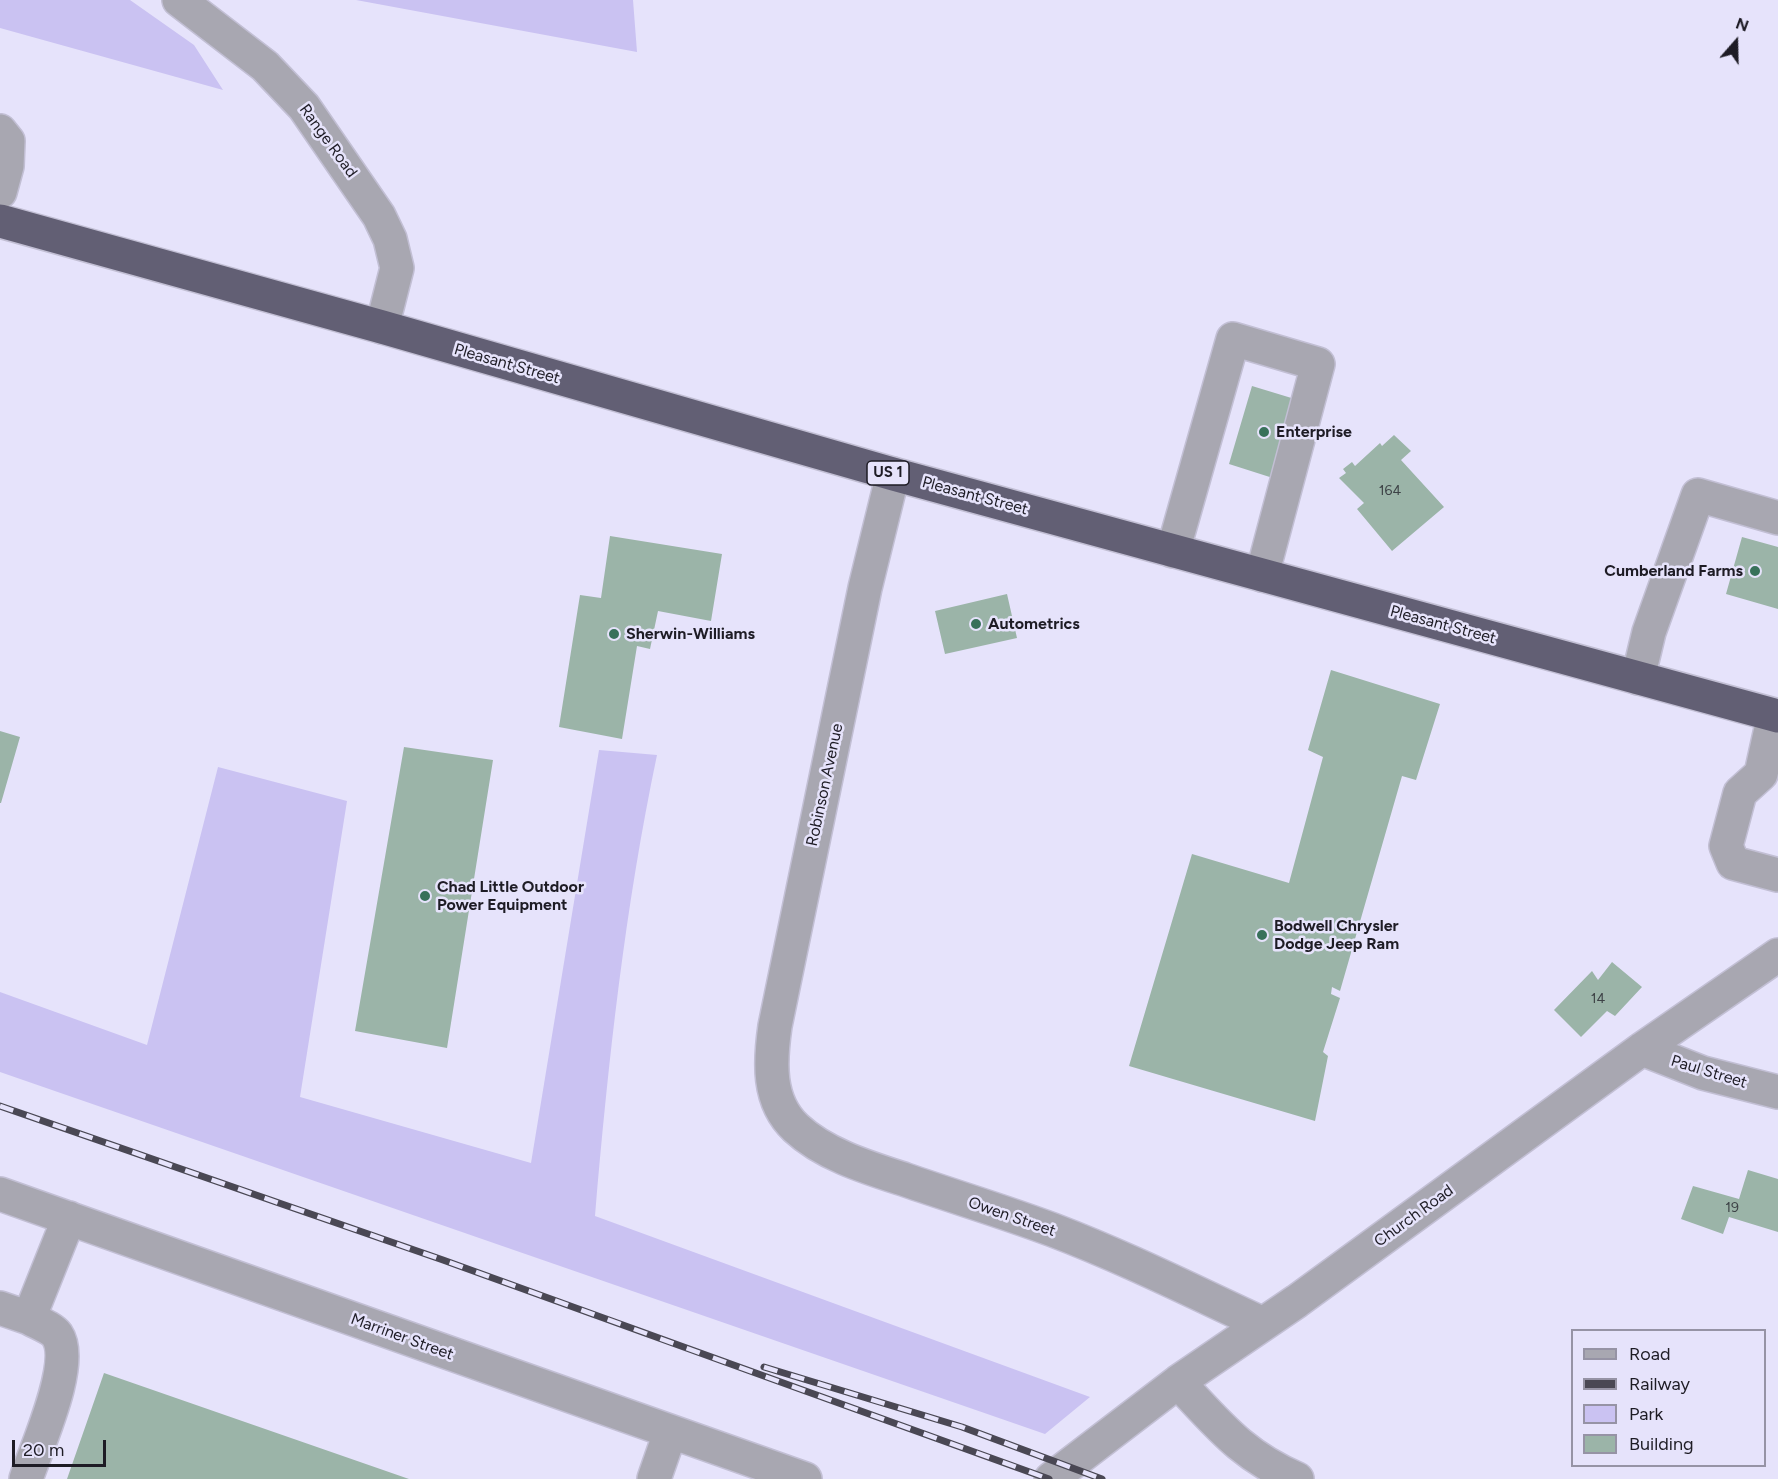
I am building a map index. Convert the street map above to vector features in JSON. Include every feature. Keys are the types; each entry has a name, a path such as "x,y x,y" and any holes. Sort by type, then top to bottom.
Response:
{"highway":[{"name":"Pleasant Street","path":"0,220 893,474 1776,716"}],"street":[{"name":"Range Road","path":"179,0 265,66 304,107 379,216 392,246 397,268 382,327"},
{"path":"0,131 8,141 7,166 0,192"},
{"path":"1173,550 1233,339 1318,364 1262,575"},
{"name":"Robinson Avenue","path":"776,1098 770,1061 775,1026 865,588 893,474"},
{"path":"1638,678 1649,632 1698,495 1778,518"},
{"path":"1776,716 1761,774 1740,793 1726,846 1733,862 1778,875"},
{"name":"Church Road","path":"1051,1479 1178,1382 1261,1323 1297,1301 1642,1049 1778,955"},
{"name":"Paul Street","path":"1642,1049 1703,1073 1778,1092"},
{"name":"Owen Street","path":"776,1098 794,1127 819,1146 872,1168 1053,1230 1154,1272 1261,1323"},
{"name":"Marriner Street","path":"0,1194 805,1479"},
{"path":"26,1479 62,1372 63,1353 56,1334 14,1313 69,1218"},
{"path":"1178,1382 1241,1448 1257,1460 1297,1479"},
{"path":"654,1479 670,1433"}],"green space":[{"path":"0,0 130,0 194,45 223,90 0,28"},
{"path":"356,0 633,0 637,52"},
{"path":"599,750 657,755 636,870 619,985 595,1216 1090,1397 1045,1434 0,1072 0,992 147,1045 218,767 347,801 300,1097 531,1163"}],"building":[{"name":"Enterprise","path":"1252,386 1298,400 1276,479 1229,464"},
{"path":"1394,435 1411,451 1401,460 1444,507 1392,551 1357,509 1364,503 1339,478 1346,473 1343,469 1352,462 1355,466 1380,443 1382,446"},
{"name":"Sherwin-Williams","path":"610,536 722,554 711,621 658,611 650,649 637,646 622,739 559,727 580,595 601,598"},
{"name":"Cumberland Farms","path":"1742,537 1778,547 1778,609 1726,594"},
{"name":"Autometrics","path":"1007,594 1017,638 945,654 935,611"},
{"name":"Bodwell Chrysler Dodge Jeep Ram","path":"1331,670 1440,704 1416,780 1402,776 1340,991 1332,987 1331,994 1340,998 1323,1052 1328,1056 1315,1121 1129,1066 1192,854 1289,883 1323,757 1308,750"},
{"path":"0,731 20,737 1,803 0,803"},
{"name":"Chad Little Outdoor Power Equipment","path":"404,747 493,760 447,1048 355,1031"},
{"path":"1612,962 1642,987 1615,1016 1607,1011 1581,1037 1554,1010 1592,971 1598,980"},
{"path":"1748,1170 1778,1179 1778,1232 1729,1217 1723,1234 1681,1219 1693,1186 1739,1199"},
{"path":"104,1373 409,1479 67,1479"}],"railway":[{"path":"0,1106 443,1260 1049,1479"},
{"path":"764,1367 962,1427 1102,1479"}],"place":[{"name":"Enterprise","path":"1264,432"},
{"name":"Cumberland Farms","path":"1755,571"},
{"name":"Autometrics","path":"976,624"},
{"name":"Sherwin-Williams","path":"614,634"},
{"name":"Chad Little Outdoor Power Equipment","path":"425,896"},
{"name":"Bodwell Chrysler Dodge Jeep Ram","path":"1262,935"}]}
